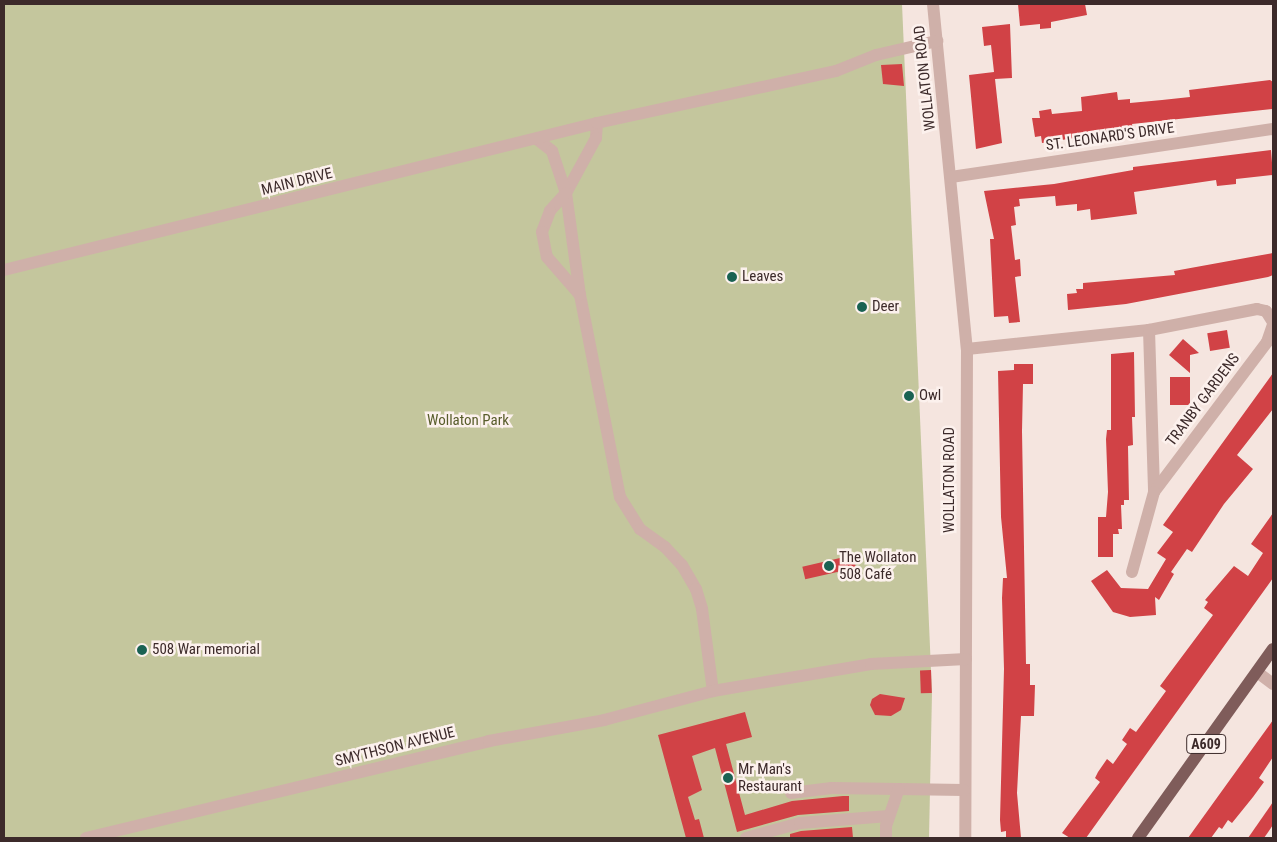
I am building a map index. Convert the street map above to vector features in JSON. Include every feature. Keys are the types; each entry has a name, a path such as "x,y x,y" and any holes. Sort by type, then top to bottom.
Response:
{"main road":[{"name":"A609","path":"1138,838 1273,650"}],"street":[{"name":"WOLLATON ROAD","path":"933,4 967,349 965,838"},
{"name":"MAIN DRIVE","path":"4,270 538,140 597,123 836,71 876,55 937,41"},
{"path":"580,295 547,257 542,232 550,211 566,193 596,138 597,123"},
{"name":"ST. LEONARD'S DRIVE","path":"950,177 1273,130"},
{"path":"538,140 552,151 566,193 580,295 620,497 640,529 665,547 682,565 696,589 706,633 713,690"},
{"name":"TRANBY GARDENS","path":"967,349 1149,330 1258,309 1266,311 1272,320 1267,342 1154,492"},
{"name":"TRANBY GARDENS","path":"1132,572 1154,492 1149,330"},
{"name":"SMYTHSON AVENUE","path":"86,838 489,741 604,720 713,690 871,664 966,659"},
{"path":"1257,672 1273,684"},
{"path":"791,793 832,788 964,790"},
{"path":"886,838 889,816 900,789"},
{"path":"746,838 800,823 889,816"}],"green space":[{"name":"Wollaton Park","path":"4,4 902,4 932,693 929,838 4,838"}],"building":[{"path":"1018,4 1085,4 1087,15 1051,22 1051,28 1040,29 1040,24 1020,26"},
{"path":"1010,24 1012,78 995,79 1002,143 976,149 969,75 994,72 991,45 984,46 982,27"},
{"path":"902,64 904,86 883,84 881,65"},
{"path":"1270,80 1273,82 1273,109 1132,124 1133,129 1042,143 1041,136 1035,137 1032,118 1040,118 1039,111 1051,109 1052,114 1082,111 1081,97 1117,92 1118,100 1130,99 1130,103 1190,97 1189,90"},
{"path":"1271,150 1273,175 1236,179 1236,184 1217,186 1216,180 1134,192 1137,214 1091,220 1090,209 1077,211 1077,204 1056,206 1055,196 1019,199 1020,206 1014,207 1016,225 1011,226 1015,260 1020,259 1021,276 1015,277 1020,322 1009,323 1008,316 994,317 990,239 994,239 984,191 1054,184 1133,170 1133,167"},
{"path":"1273,253 1273,275 1268,277 1126,304 1068,310 1067,294 1077,293 1076,289 1083,289 1083,283 1175,275 1174,271"},
{"path":"1227,330 1230,348 1210,351 1207,333"},
{"path":"1183,339 1199,353 1190,355 1190,373 1169,355"},
{"path":"1134,352 1135,417 1132,417 1133,445 1128,446 1129,500 1124,500 1124,505 1121,505 1122,529 1118,529 1119,534 1113,534 1113,557 1098,557 1098,517 1106,517 1108,492 1106,439 1107,430 1111,430 1111,354"},
{"path":"1014,364 1033,364 1033,384 1023,384 1022,431 1026,664 1030,664 1030,685 1035,685 1034,716 1021,716 1017,793 1021,838 1006,838 1006,831 1001,832 1000,820 1004,669 1002,598 1003,578 1007,578 1001,517 998,371 1014,370"},
{"path":"1273,373 1273,409 1237,455 1253,469 1224,504 1192,552 1187,549 1171,572 1174,574 1159,600 1155,597 1156,615 1130,617 1113,612 1091,581 1107,570 1121,588 1148,589 1166,559 1157,553 1173,532 1163,525"},
{"path":"1170,377 1190,377 1190,405 1170,405"},
{"path":"1273,513 1273,578 1086,838 1070,838 1062,833 1100,782 1095,778 1107,759 1113,764 1127,744 1122,740 1130,728 1136,732 1166,691 1160,686 1213,615 1204,608 1208,602 1205,600 1234,566 1248,576 1263,553 1251,544"},
{"name":"The Wollaton 508 Café","path":"853,555 856,568 805,579 802,567"},
{"path":"920,670 931,670 932,693 921,693"},
{"path":"880,694 905,698 901,710 891,716 875,715 870,705 872,699"},
{"path":"745,712 752,737 726,744 745,815 792,801 843,796 849,796 849,811 798,815 737,832 715,748 692,756 702,790 688,797 695,820 699,819 704,838 686,838 658,735"},
{"path":"1273,720 1273,757 1259,778 1264,782 1232,823 1228,820 1222,829 1219,827 1211,838 1188,838"},
{"path":"1273,802 1273,825 1264,838 1248,838"},
{"path":"852,827 853,838 790,838 790,834 801,831"}],"place":[{"name":"Leaves","path":"732,277"},
{"name":"Deer","path":"862,307"},
{"name":"Owl","path":"909,396"},
{"name":"The Wollaton 508 Café","path":"829,566"},
{"name":"508 War memorial","path":"142,650"},
{"name":"Mr Man's Restaurant","path":"728,778"}]}
